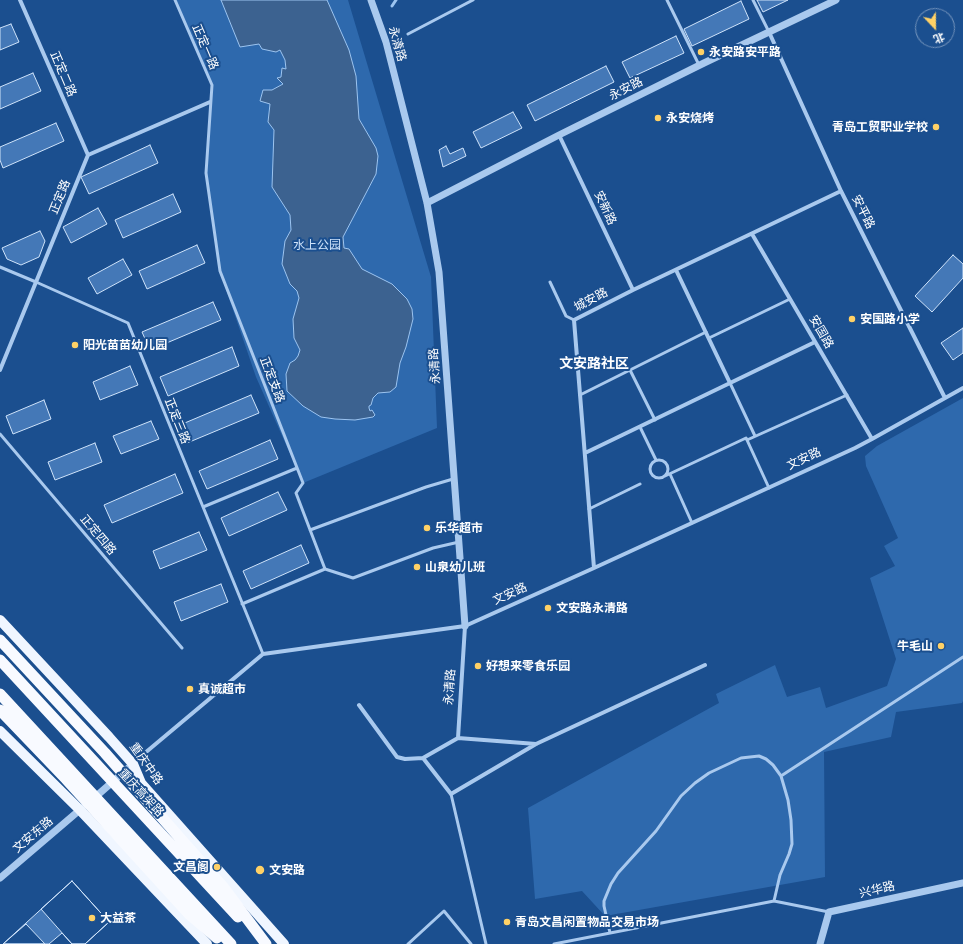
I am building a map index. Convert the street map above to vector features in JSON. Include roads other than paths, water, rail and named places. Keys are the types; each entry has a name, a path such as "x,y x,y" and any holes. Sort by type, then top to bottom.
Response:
{"highway":[{"path":"0,640 105,753 213,877 266,944"},
{"name":"重庆高架路","path":"0,660 263,944"},
{"path":"0,694 231,944"},
{"path":"0,710 66,779 189,914 224,944"}],"main road":[{"name":"重庆中路","path":"0,620 109,736 133,764 141,784 284,944"},
{"path":"0,731 80,810 207,944"}],"street":[{"name":"正定二路","path":"20,0 88,155"},
{"name":"永清路","path":"371,0 386,42 427,203 439,272 465,626 458,738"},
{"name":"永安路","path":"427,203 699,65 836,0"},
{"name":"安平路","path":"769,32 841,191 945,398"},
{"path":"88,155 210,102"},
{"name":"安新路","path":"559,135 633,290"},
{"name":"正定路","path":"0,370 88,155"},
{"name":"城安路","path":"594,568 574,320 633,290 841,191"},
{"name":"安国路","path":"752,234 872,439"},
{"path":"676,270 730,383"},
{"path":"585,453 815,342"},
{"name":"文安路","path":"263,654 465,626 769,488 872,439 963,388"},
{"path":"80,810 263,654"},
{"path":"423,758 452,794 536,744 705,665"},
{"path":"359,704 397,757 405,759 423,758 458,738 536,744"},
{"name":"文安东路","path":"0,878 80,810"},
{"name":"兴华路","path":"829,912 963,883"},
{"path":"820,944 829,912"}],"lane":[{"name":"正定一路","path":"175,0 212,85 210,102"},
{"path":"408,34 473,0"},
{"path":"667,0 699,65"},
{"path":"753,0 769,32"},
{"name":"正定支路","path":"210,102 206,174 220,271 303,483 296,493 325,569"},
{"name":"正定三路","path":"0,267 128,323 263,654"},
{"path":"550,282 566,316 574,320"},
{"path":"709,338 790,299"},
{"path":"580,395 706,332"},
{"path":"630,370 655,420"},
{"path":"730,383 755,436"},
{"path":"665,476 668,470 667,464 662,460 656,460 649,470 652,475 657,478 663,478 746,438 747,440 846,395"},
{"path":"640,427 656,460"},
{"name":"正定四路","path":"0,434 182,648"},
{"path":"747,440 769,488"},
{"path":"203,507 297,468"},
{"path":"670,474 692,523"},
{"path":"310,530 454,478"},
{"path":"589,509 640,484"},
{"path":"242,604 325,569 352,578 433,548 459,542"},
{"path":"780,776 963,657"},
{"path":"610,933 604,901 611,884 618,873 656,831 681,796 709,773 741,758 759,756 766,759 773,765 780,776 788,800 792,844 780,875 774,901"},
{"path":"452,794 486,944"},
{"path":"554,944 774,901 829,912"},
{"path":"408,944 444,911 471,944"}],"waterway":[{"path":"392,6 396,0"}],"place":[{"name":"永安路安平路","path":"701,52"},
{"name":"永安烧烤","path":"658,118"},
{"name":"青岛工贸职业学校","path":"936,127"},
{"name":"安国路小学","path":"852,319"},
{"name":"阳光苗苗幼儿园","path":"75,345"},
{"name":"乐华超市","path":"427,528"},
{"name":"山泉幼儿班","path":"417,567"},
{"name":"文安路永清路","path":"548,608"},
{"name":"牛毛山","path":"941,646"},
{"name":"好想来零食乐园","path":"478,666"},
{"name":"真诚超市","path":"190,689"},
{"name":"文昌阁","path":"217,867"},
{"name":"文安路","path":"260,870"},
{"name":"大益茶","path":"92,918"},
{"name":"青岛文昌闲置物品交易市场","path":"507,922"}],"district":[{"name":"文安路社区","path":"594,364"}],"park label":[{"name":"水上公园","path":"317,245"}]}
